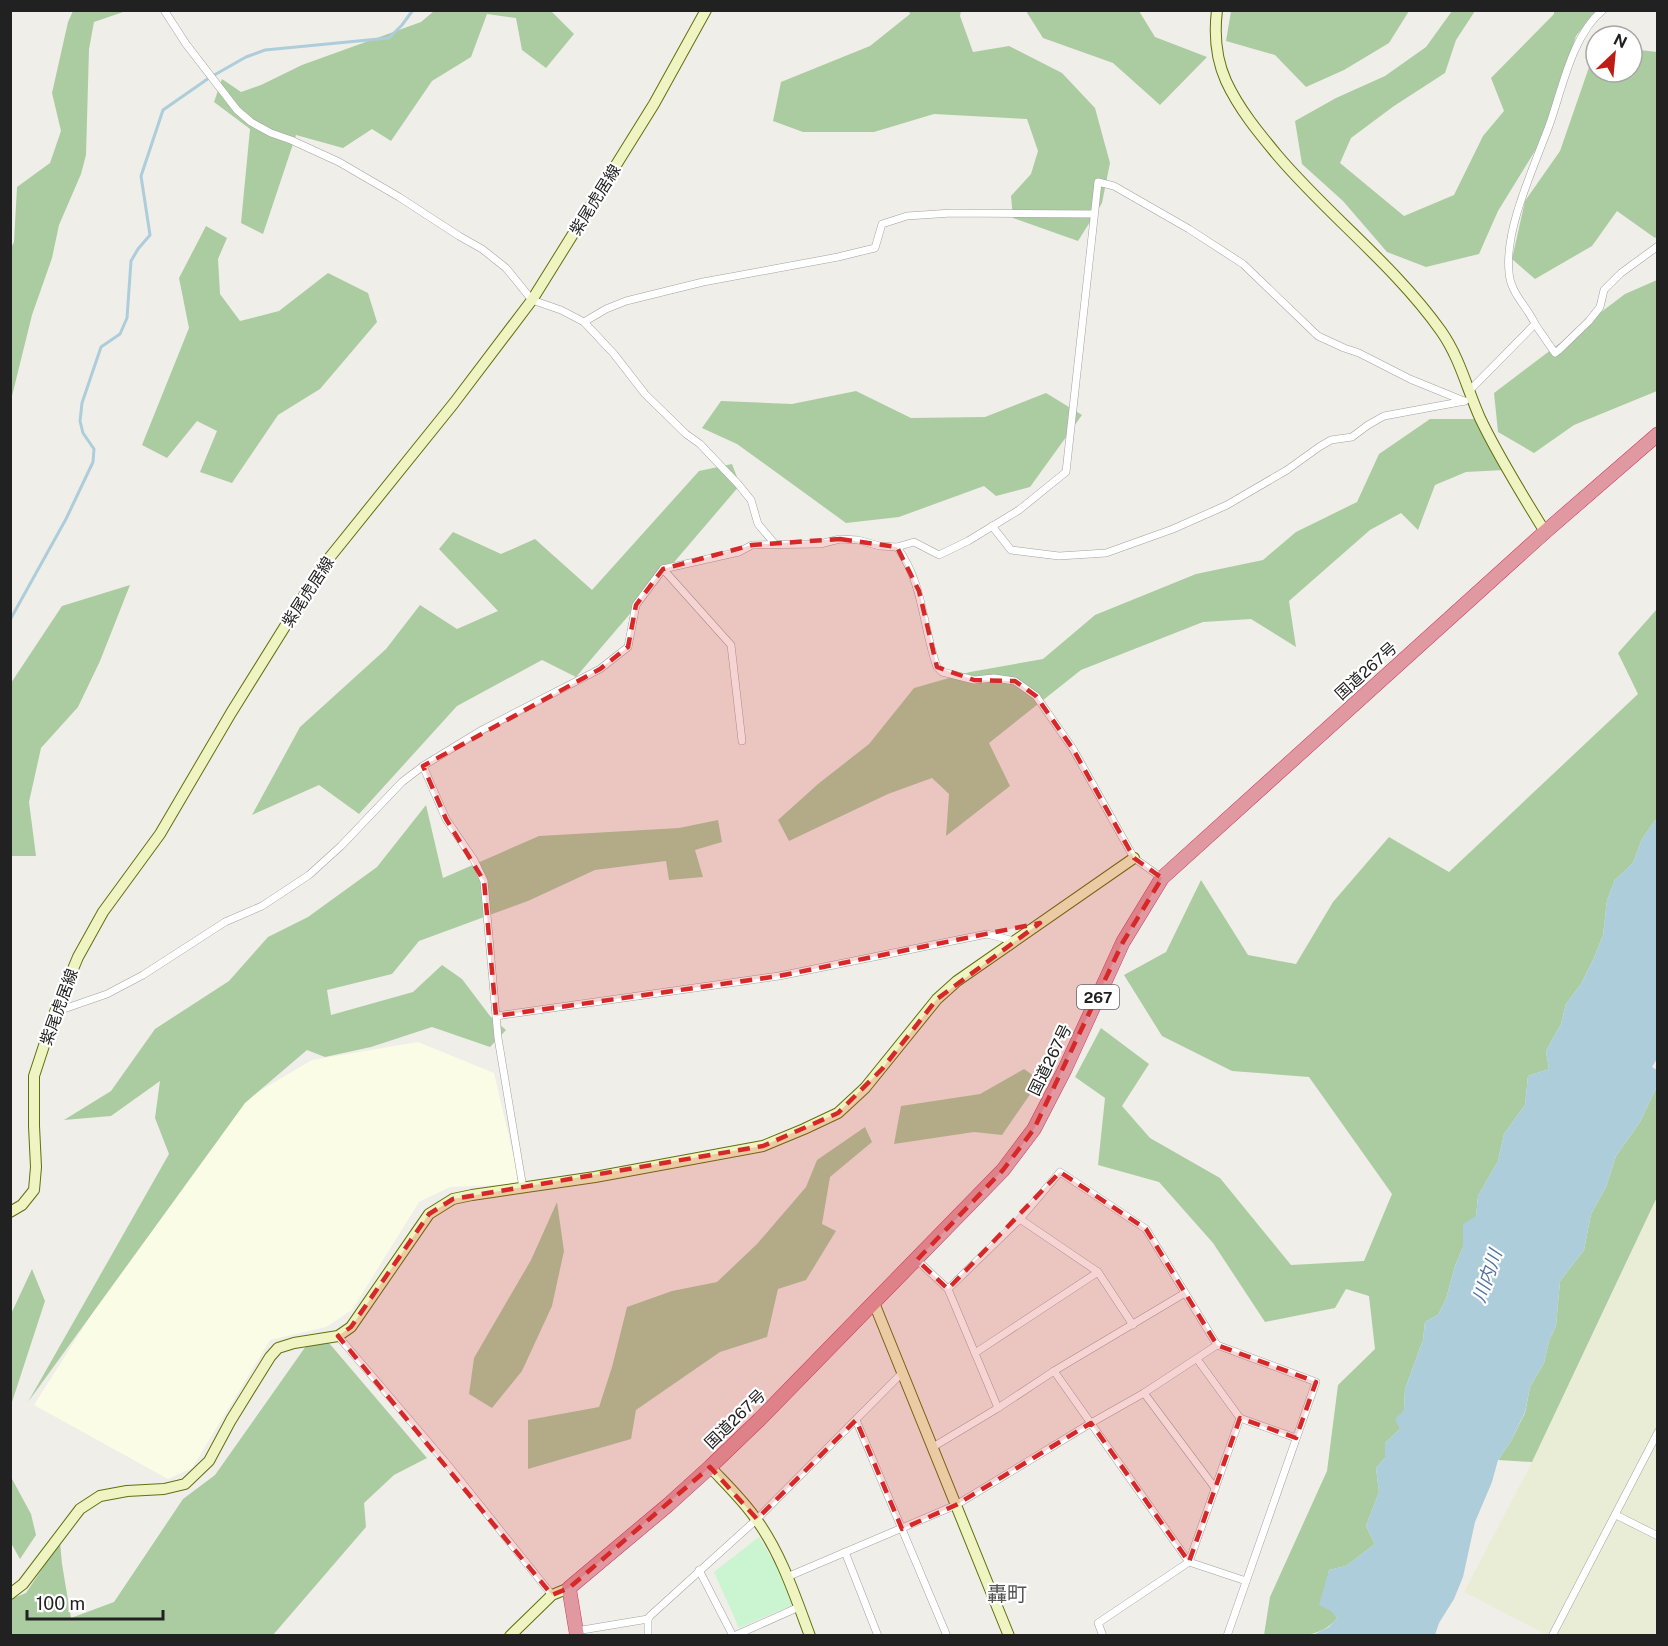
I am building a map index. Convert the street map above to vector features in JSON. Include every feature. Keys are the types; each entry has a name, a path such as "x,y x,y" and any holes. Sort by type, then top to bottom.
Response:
{"highway":[{"name":"国道267号","path":"569,1588 710,1467 1004,1170 1034,1129 1065,1069 1123,942 1162,878 1545,532 1658,434"},
{"path":"569,1588 577,1633"}],"street":[{"path":"164,10 186,44 230,101 251,122 339,162 399,197 482,249 506,268 532,300 561,310 584,322 614,354 645,394 738,483 751,500 758,524 775,544"},
{"name":"紫尾虎居線","path":"10,1212 22,1205 34,1190 36,1167 34,1076 55,1012 78,957 103,912 160,834 231,713 322,567 454,403 532,300 654,104 706,10"},
{"path":"1217,10 1215,28 1217,54 1226,80 1239,106 1291,171 1406,288 1441,331 1462,369 1469,396 1498,456 1545,532"},
{"path":"1602,10 1588,27 1572,57 1516,214 1509,252 1509,273 1513,290 1555,352 1589,321 1600,307 1604,290 1621,273 1658,246"},
{"path":"55,1012 107,994 143,975 225,922 262,906 309,875 341,846 402,782 423,766 482,730 600,669 628,647 636,605 663,569 739,552 752,545 791,546 820,544 840,539 897,547 915,542 939,555 968,541 1019,510 1066,472 1098,182 1114,186 1189,229 1243,264 1318,336 1368,357 1410,380 1469,396"},
{"path":"584,322 626,301 703,282 875,248 882,225 907,216 977,212 1094,214"},
{"path":"992,526 1011,550 1059,556 1106,553 1173,529 1227,505 1287,470 1331,440 1352,437 1384,416 1469,396 1536,324"},
{"path":"897,547 909,563 919,591 925,626 937,667 942,672 974,680 994,678 1015,681 1036,696 1073,749 1134,858 1162,878"},
{"path":"663,569 732,645 742,741"},
{"path":"423,766 446,819 474,860 484,881 496,1017 523,1188"},
{"path":"10,1594 23,1584 80,1509 89,1501 100,1496 127,1491 164,1489 185,1484 197,1474 208,1461 270,1357 279,1348 294,1342 338,1336 351,1327 429,1214 453,1199 595,1177 763,1146 838,1113 882,1069 937,999 970,971 1134,858"},
{"path":"496,1017 779,976 987,934 1014,941"},
{"path":"948,1289 1020,1219 1060,1172 1146,1228 1217,1345 1316,1382 1227,1635"},
{"path":"1020,1219 1098,1272 1133,1325"},
{"path":"917,1260 948,1289 998,1408"},
{"path":"975,1353 1098,1272"},
{"path":"933,1447 1185,1293"},
{"path":"874,1303 1010,1635"},
{"path":"338,1336 447,1464 552,1595"},
{"path":"787,1577 956,1505 1090,1423 1144,1394 1217,1345"},
{"path":"1197,1359 1240,1418 1296,1438"},
{"path":"1054,1371 1189,1562 1246,1581"},
{"path":"577,1633 648,1619 757,1519 903,1372"},
{"path":"1144,1394 1215,1488"},
{"path":"1103,1635 1098,1623 1189,1562 1240,1418"},
{"path":"856,1420 947,1635"},
{"path":"1552,1635 1658,1432"},
{"path":"710,1467 757,1519 787,1577 810,1635"},
{"path":"1616,1515 1658,1536"},
{"path":"845,1552 878,1635"},
{"path":"699,1570 734,1635 799,1607"},
{"path":"510,1635 552,1595 569,1588"},
{"path":"648,1619 648,1635"}],"highlighted area":[{"path":"840,539 897,547 919,591 937,667 974,680 1015,681 1036,696 1073,749 1134,858 1162,878 1123,942 1034,1129 1003,1170 917,1260 948,1289 1060,1172 1146,1229 1217,1345 1316,1382 1296,1438 1240,1418 1189,1562 1091,1423 956,1505 902,1529 856,1420 757,1519 710,1467 569,1588 552,1595 338,1336 351,1327 429,1214 453,1199 763,1146 838,1113 882,1069 937,999 1040,923 779,976 496,1016 484,881 446,819 423,766 600,669 628,647 636,605 663,569 752,545"}],"shaded area":[{"path":"418,1042 494,1073 520,1184 450,1187 419,1202 352,1310 326,1327 270,1340 192,1468 168,1479 34,1405 146,1229 239,1103 312,1060"},
{"path":"1657,1197 1657,1635 1547,1635 1464,1592 1532,1462"}],"green space":[{"path":"1231,10 1409,11 1389,43 1344,70 1306,87 1275,55 1226,41"},
{"path":"73,11 126,11 94,22 89,49 86,155 81,174 59,225 52,258 32,315 11,400 10,250 14,242 17,187 50,163 61,131 52,93 68,22"},
{"path":"434,11 551,11 574,34 546,68 522,50 516,18 487,14 471,57 432,81 391,141 372,129 343,148 296,135 263,234 241,223 250,129 214,102 222,79 241,92 302,65 421,22"},
{"path":"909,11 961,11 960,16 973,52 1009,46 1062,73 1095,108 1110,163 1102,203 1078,241 1013,218 1011,196 1031,174 1038,151 1027,119 934,114 874,132 803,132 773,121 781,82 870,46 910,14"},
{"path":"1026,11 1139,11 1155,37 1207,57 1160,105 1113,63 1043,38"},
{"path":"1452,11 1475,11 1456,40 1445,73 1394,106 1351,138 1340,163 1404,216 1454,195 1483,136 1504,111 1491,78 1554,14 1554,11 1596,11 1576,36 1546,133 1498,211 1479,254 1426,267 1387,252 1343,201 1302,164 1295,121 1336,98 1385,76 1426,47"},
{"path":"1644,50 1657,52 1657,236 1655,238 1617,211 1592,246 1535,279 1512,259 1525,201 1560,151 1584,82 1584,84 1644,84"},
{"path":"206,226 227,238 218,259 220,294 240,321 279,311 328,273 368,293 377,322 320,389 278,415 232,483 200,472 217,431 197,421 167,458 142,445 189,328 179,278"},
{"path":"1657,280 1657,391 1574,425 1534,453 1498,432 1494,393 1625,294"},
{"path":"856,391 911,418 985,417 1046,393 1082,415 1030,487 996,496 984,486 899,517 846,523 737,444 702,428 721,401 792,404"},
{"path":"1430,419 1481,419 1504,470 1466,472 1435,485 1418,530 1401,513 1370,530 1289,601 1296,647 1251,619 1203,622 1081,670 989,743 1010,786 946,836 949,794 932,778 888,794 789,841 778,820 818,784 869,744 914,688 970,672 1043,659 1095,615 1196,574 1263,560 1296,532 1357,502 1379,454"},
{"path":"732,464 740,485 576,677 542,660 457,706 359,814 319,785 252,815 300,727 386,649 420,605 457,629 498,611 439,549 453,532 501,554 535,539 592,590 699,471"},
{"path":"130,585 100,661 78,707 41,748 29,802 36,856 11,856 11,683 62,606"},
{"path":"1657,609 1657,818 1642,839 1633,863 1615,880 1607,900 1603,935 1594,958 1581,984 1566,1004 1561,1024 1546,1051 1549,1069 1528,1076 1525,1105 1504,1134 1498,1161 1478,1196 1476,1217 1463,1225 1463,1247 1446,1299 1438,1315 1425,1322 1423,1340 1405,1389 1400,1429 1385,1443 1385,1458 1376,1468 1379,1492 1366,1526 1375,1544 1346,1566 1329,1570 1327,1595 1337,1618 1330,1625 1304,1635 1264,1635 1270,1597 1327,1471 1338,1385 1375,1349 1369,1296 1346,1289 1335,1308 1265,1322 1213,1243 1159,1182 1098,1165 1105,1098 1075,1077 1101,1028 1149,1064 1122,1106 1150,1138 1220,1178 1291,1265 1364,1261 1392,1194 1309,1077 1232,1071 1162,1036 1124,975 1166,952 1201,880 1248,955 1296,964 1333,902 1389,837 1449,872 1638,694 1618,653"},
{"path":"426,805 443,878 539,836 679,828 718,820 722,842 695,850 703,877 669,880 666,861 595,870 528,901 419,941 392,974 327,990 331,1015 413,992 442,965 462,979 490,1016 506,1030 490,1047 432,1027 371,1047 325,1057 307,1050 245,1103 28,1402 169,1154 155,1118 160,1081 111,1116 64,1120 111,1091 155,1029 229,981 268,937 308,917 377,867"},
{"path":"1024,1069 1040,1080 1002,1135 974,1132 894,1144 901,1106 980,1094"},
{"path":"1657,1086 1657,1197 1532,1462 1498,1460 1511,1441 1525,1413 1530,1387 1544,1363 1549,1341 1556,1326 1560,1281 1584,1250 1591,1214 1606,1187 1616,1156 1640,1122"},
{"path":"865,1127 872,1142 830,1177 822,1224 836,1231 806,1280 778,1289 767,1337 720,1352 636,1410 631,1439 528,1469 528,1420 599,1407 627,1307 672,1291 717,1282 757,1244 806,1187 817,1160"},
{"path":"557,1202 564,1251 552,1306 522,1371 492,1408 469,1394 474,1358 531,1260"},
{"path":"32,1269 45,1301 11,1405 11,1314"},
{"path":"329,1343 427,1458 394,1475 364,1503 366,1527 273,1635 11,1636 11,1599 26,1593 60,1542 71,1618 114,1602 183,1499 215,1475 306,1346"},
{"path":"11,1477 31,1514 36,1535 20,1559 11,1543"},
{"path":"759,1537 785,1581 793,1605 739,1628 714,1572"}],"water":[{"name":"川内川","path":"1657,818 1658,1057 1652,1067 1657,1070 1657,1086 1640,1122 1616,1156 1606,1187 1591,1214 1584,1250 1560,1281 1556,1326 1549,1341 1544,1363 1530,1387 1525,1412 1511,1441 1498,1460 1492,1482 1475,1522 1463,1577 1454,1599 1439,1623 1435,1635 1313,1635 1329,1627 1337,1618 1331,1611 1319,1605 1329,1570 1346,1566 1375,1544 1366,1526 1379,1492 1376,1468 1385,1458 1385,1443 1400,1429 1395,1419 1404,1410 1405,1389 1423,1340 1425,1322 1438,1315 1446,1299 1463,1247 1463,1224 1476,1216 1478,1196 1498,1161 1504,1134 1525,1105 1528,1076 1549,1069 1546,1051 1561,1024 1566,1004 1581,984 1594,958 1603,935 1607,900 1615,880 1633,863 1642,839"}],"waterway":[{"path":"10,620 66,519 93,462 94,449 83,433 80,421 82,403 101,347 120,334 127,318 131,261 150,235 141,176 163,110 209,78 246,57 265,50 389,38 413,10"}],"district":[{"name":"轟町","path":"1007,1594"}]}
